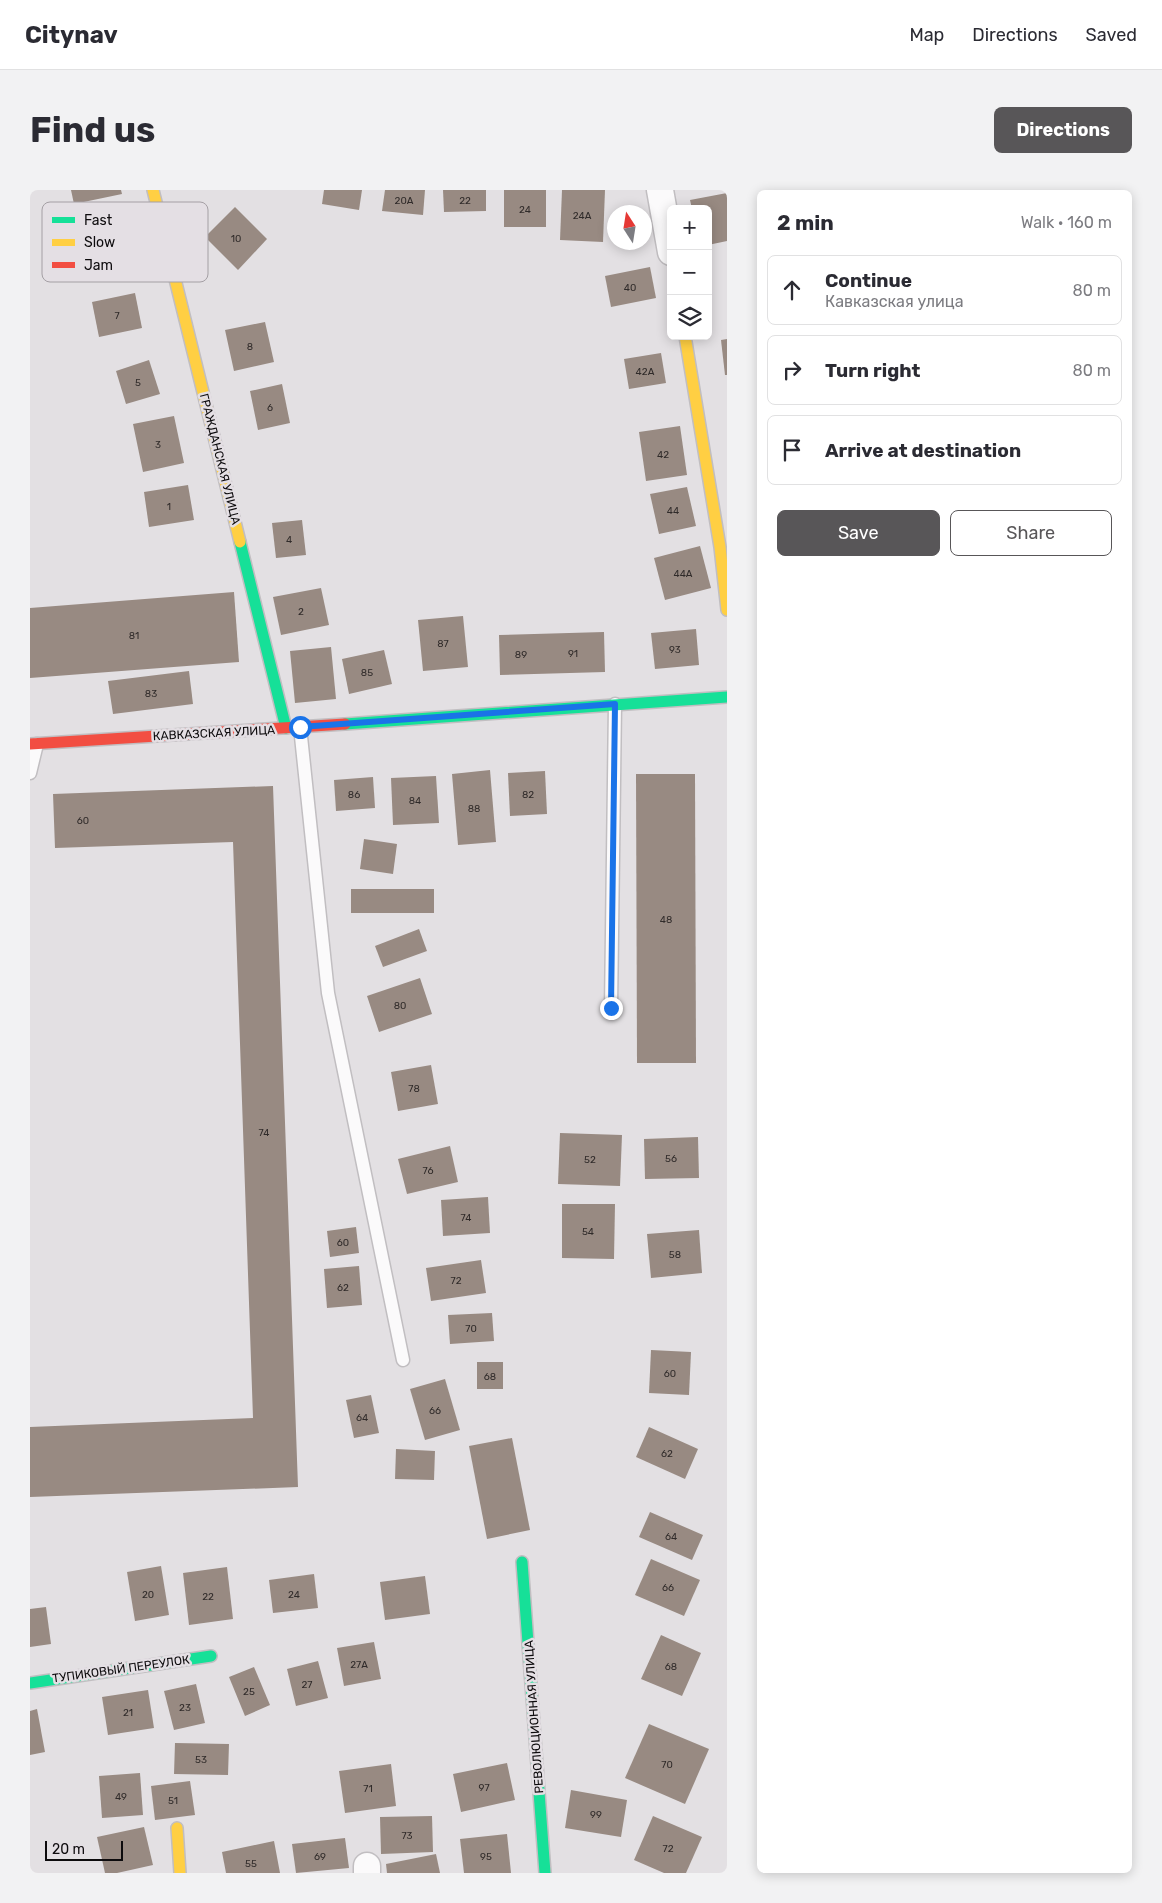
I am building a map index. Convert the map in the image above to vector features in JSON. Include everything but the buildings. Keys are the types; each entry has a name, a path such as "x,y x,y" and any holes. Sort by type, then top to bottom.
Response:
{"street":[{"path":"660,190 671,250"},
{"name":"ГРАЖДАНСКАЯ УЛИЦА","path":"176,282 286,728"},
{"path":"686,340 723,547 727,610"},
{"name":"КАВКАЗСКАЯ УЛИЦА","path":"34,744 727,697"},
{"name":"РЕВОЛЮЦИОННАЯ УЛИЦА","path":"522,1562 545,1873"},
{"name":"ТУПИКОВЫЙ ПЕРЕУЛОК","path":"30,1683 211,1656"},
{"path":"177,1828 180,1873"}],"lane":[{"path":"611,1008 615,704"},
{"path":"300,727 328,993 403,1360"},
{"path":"30,773 34,744"}],"traffic: fast":[{"path":"240,542 286,728"},
{"path":"345,724 727,697"},
{"path":"522,1562 545,1873"},
{"path":"30,1683 211,1656"}],"traffic: slow":[{"path":"153,190 156,202"},
{"path":"176,282 240,542"},
{"path":"686,340 720,547 727,610"},
{"path":"177,1828 180,1873"}],"traffic: jam":[{"path":"30,744 345,724"}],"route":[{"path":"300,727 615,704 611,1008"}]}
